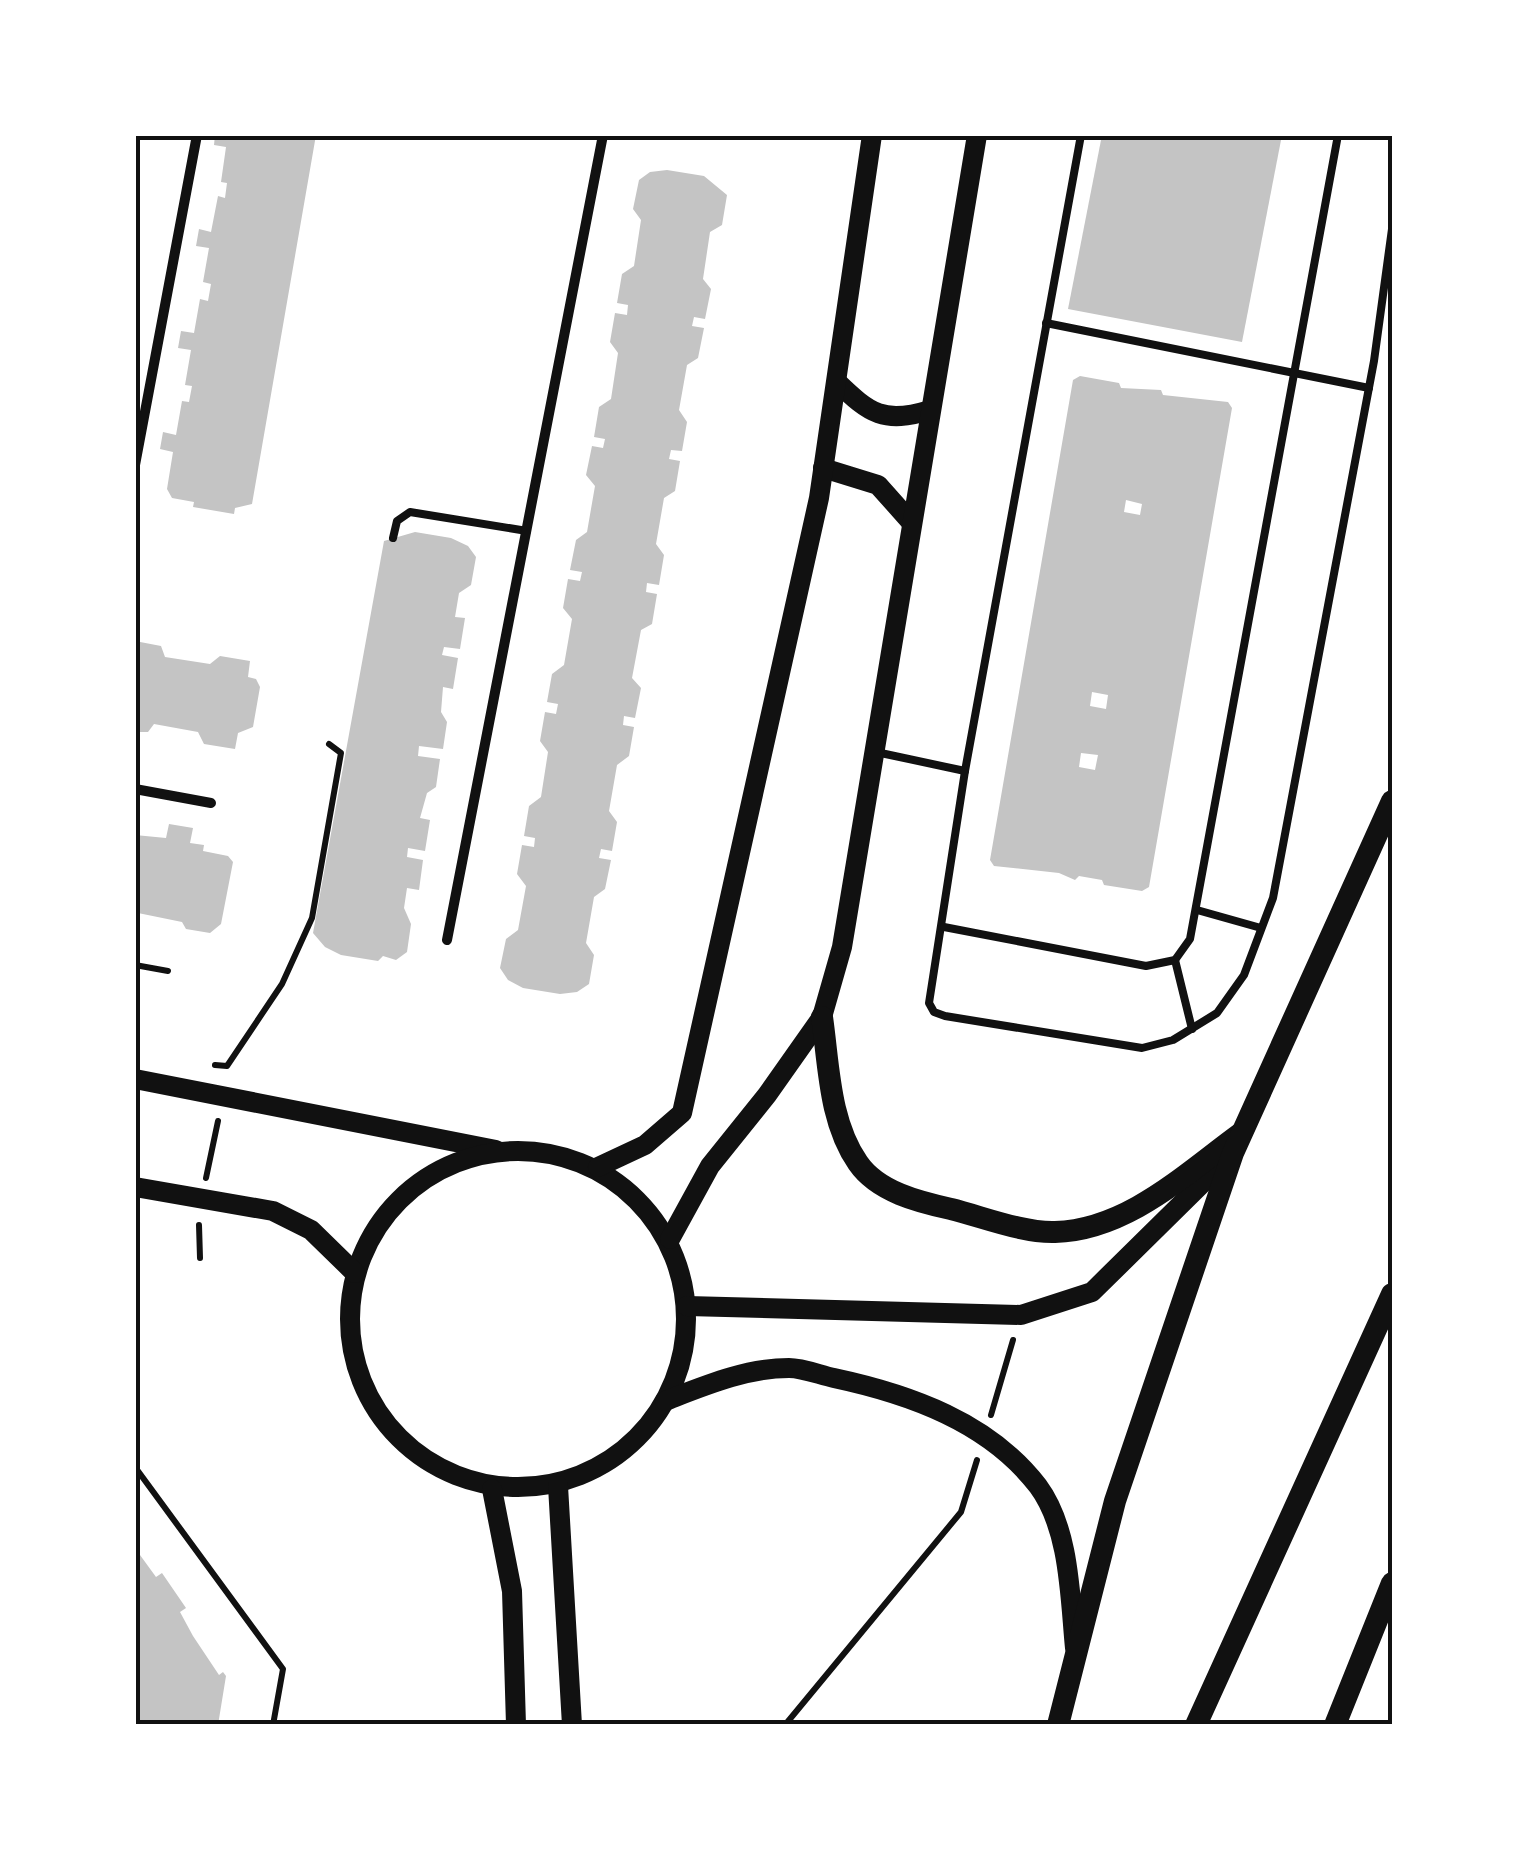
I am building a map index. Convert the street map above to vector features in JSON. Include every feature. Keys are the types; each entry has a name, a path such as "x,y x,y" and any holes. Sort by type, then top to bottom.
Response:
{"main road":[{"path":"598,1167 645,1145 682,1113 823,468 872,135"},
{"path":"670,1239 710,1166 768,1095 822,1017 842,947 977,135"},
{"path":"837,382 874,413 901,417 930,410"},
{"path":"823,468 878,485 911,522"},
{"path":"1058,1725 1116,1501 1238,1142 1392,802"},
{"path":"822,1017 838,1122 858,1163 874,1180 919,1202 1052,1233 1092,1226 1144,1205 1238,1142"},
{"path":"135,1079 498,1150 536,1152 598,1167 639,1202 670,1239 687,1306 682,1359 665,1401 637,1435 558,1486 492,1489 456,1478 424,1458 390,1428 366,1391 352,1349 350,1309 354,1274 376,1226 406,1193 437,1169 498,1150"},
{"path":"687,1306 1021,1315 1092,1292 1238,1142"},
{"path":"135,1187 274,1211 311,1230 354,1274"},
{"path":"1196,1725 1306,1492 1392,1294"},
{"path":"665,1401 727,1378 791,1368 894,1393 947,1412 984,1437 1038,1487 1065,1558 1076,1654"},
{"path":"558,1486 572,1725"},
{"path":"492,1489 512,1591 516,1725"},
{"path":"1334,1725 1392,1583"}],"street":[{"path":"135,464 197,135"},
{"path":"446,940 603,135"},
{"path":"135,789 211,803"}],"lane":[{"path":"1081,135 965,771 944,928 929,1003 934,1012 1142,1048 1173,1040 1192,1029 1216,1013 1232,994 1261,928 1284,858 1368,388 1392,229"},
{"path":"944,928 1146,966 1175,960 1190,938 1338,135"},
{"path":"1046,323 1368,388"},
{"path":"393,538 398,522 410,512 527,531"},
{"path":"873,751 965,771"},
{"path":"1197,910 1261,928"},
{"path":"1175,960 1192,1029"}],"path":[{"path":"200,1258 201,1201 227,1066 282,984 312,918 341,753 329,744"},
{"path":"135,966 168,971"},
{"path":"201,1062 227,1066"},
{"path":"785,1725 961,1512 1021,1315"},
{"path":"135,1467 283,1670 273,1725"}],"building":[{"path":"215,135 316,135 252,504 235,508 234,514 193,507 194,502 172,498 167,489 173,452 160,449 163,432 176,435 182,401 189,402 192,386 185,385 191,350 178,348 181,331 194,333 200,299 208,301 211,284 203,282 209,248 196,246 199,229 211,232 218,196 225,198 227,183 221,182 226,147 214,145"},
{"path":"1102,135 1282,135 1242,342 1068,309"},
{"path":"667,170 704,176 727,195 722,225 710,232 703,279 711,289 705,319 694,317 692,326 704,328 698,358 687,365 679,410 687,422 682,451 671,450 669,459 680,461 675,491 664,498 656,544 664,555 659,585 647,583 646,592 657,594 652,624 641,630 632,678 641,688 635,718 624,716 623,725 634,727 629,756 617,765 609,811 617,822 612,851 601,849 599,858 611,860 605,889 594,897 586,943 594,955 589,984 577,992 560,994 523,988 508,980 500,968 506,939 518,930 526,886 517,874 522,845 534,847 535,838 524,836 529,806 541,797 548,752 540,741 545,712 556,714 558,704 547,702 552,674 564,665 572,619 563,608 568,579 580,581 582,572 570,570 576,540 587,532 595,486 586,475 592,446 603,448 605,439 594,437 599,407 611,399 618,353 610,342 615,313 627,315 628,305 617,303 622,274 634,266 641,220 633,209 639,180 650,172"},
{"path":"1080,376 1119,383 1121,388 1161,390 1163,395 1228,402 1232,408 1149,887 1142,891 1079,876 1075,880 1059,873 994,866 990,860 1073,380","holes":["1126,500 1142,504 1140,515 1124,512","1092,692 1108,695 1106,709 1090,706","1081,753 1098,755 1095,770 1079,767"]},
{"path":"415,532 451,538 468,546 476,557 471,585 459,593 455,617 465,618 460,649 444,647 442,655 458,658 453,689 443,687 441,712 447,722 443,749 419,746 418,756 440,759 436,787 427,793 420,818 430,820 425,851 408,848 407,857 423,860 419,890 407,888 404,908 411,924 407,952 396,960 383,956 378,961 341,955 325,947 313,933 384,541"},
{"path":"135,641 161,646 165,657 210,664 220,656 250,661 248,677 256,679 260,687 253,727 238,733 235,749 204,744 198,732 154,724 148,732 135,732"},
{"path":"169,824 193,828 190,843 204,845 203,851 228,856 233,862 221,924 210,933 186,929 182,922 138,913 135,916 135,835 166,838"},
{"path":"140,1555 156,1577 162,1573 186,1608 180,1612 193,1636 219,1675 223,1672 226,1676 218,1725 135,1725 135,1559"}]}
